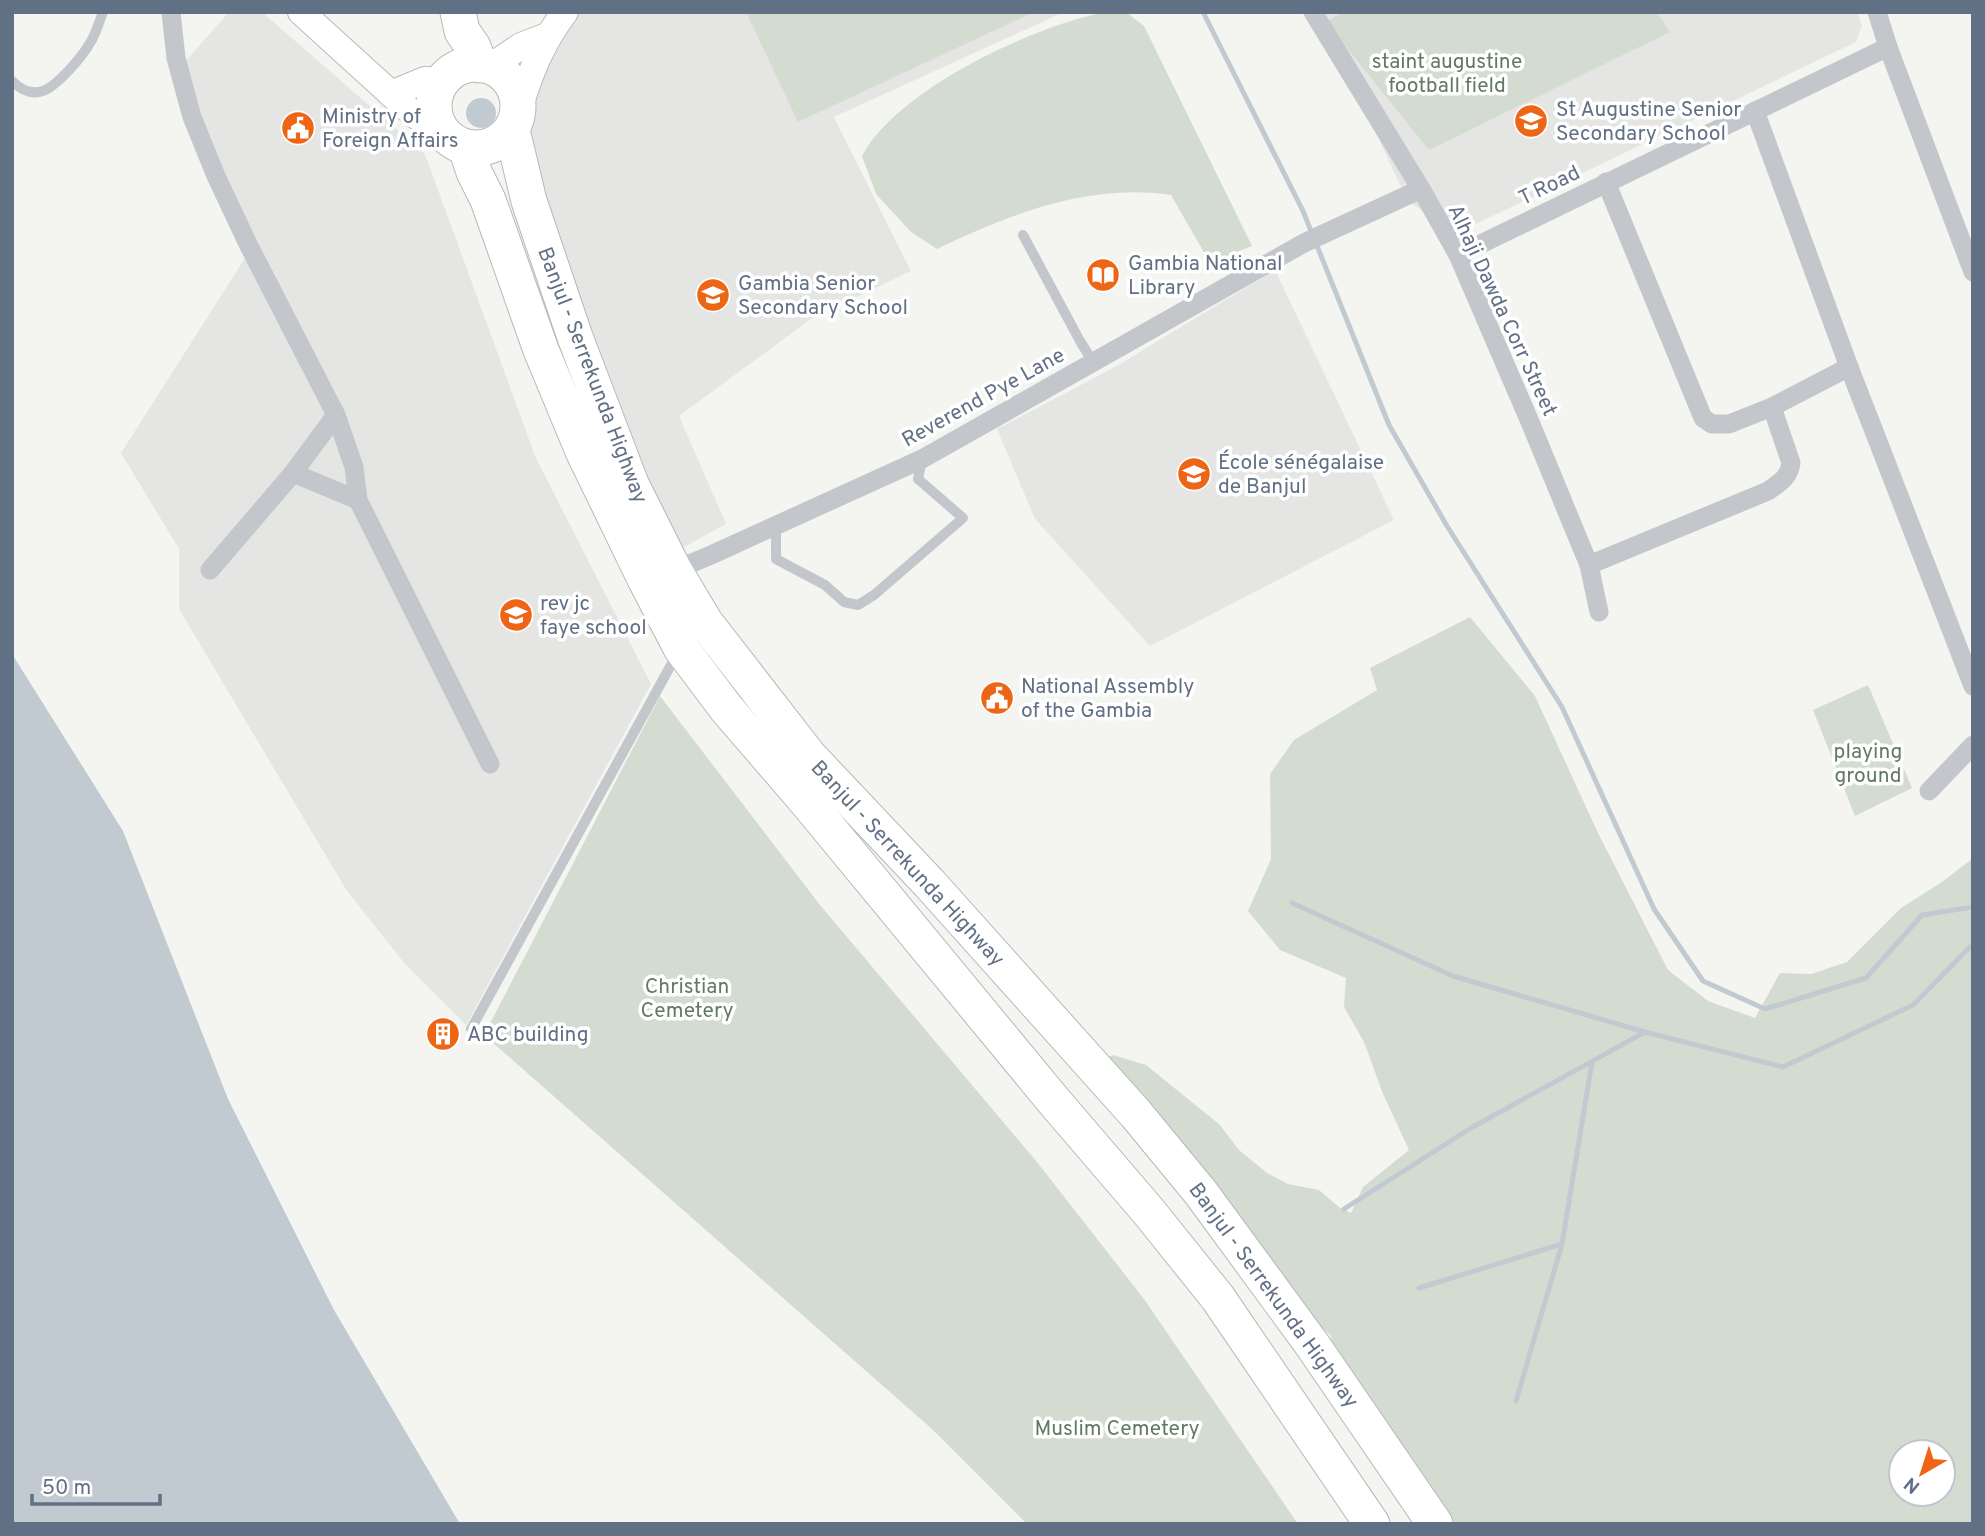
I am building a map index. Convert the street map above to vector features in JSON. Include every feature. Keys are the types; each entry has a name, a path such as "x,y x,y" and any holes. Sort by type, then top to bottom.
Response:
{"highway":[{"path":"460,21 456,56 467,70 505,76 516,91 515,119 500,142 484,148 457,143 436,117 434,104 437,92 467,70"},
{"name":"Banjul - Serrekunda Highway","path":"515,119 529,201 575,337 631,484 681,648 726,709 807,802 1218,1298 1372,1524"},
{"name":"Banjul - Serrekunda Highway","path":"457,143 488,201 551,375 583,451 660,576 705,622 809,756 930,884 1136,1114 1201,1193 1311,1343 1434,1524"},
{"path":"901,918 930,884"}],"street":[{"path":"171,12 176,58 192,117 216,176 336,415 354,467 358,500 490,765"},
{"path":"301,12 424,122 457,143"},
{"path":"515,119 528,79 547,36 565,12"},
{"name":"Alhaji Dawda Corr Street","path":"1313,12 1458,255 1588,565 1595,584 1599,612"},
{"path":"1877,12 1973,272"},
{"path":"391,94 425,80 467,70 547,36"},
{"name":"T Road","path":"1458,255 1888,47"},
{"path":"1755,111 1849,367 1966,648 1973,686"},
{"path":"1606,182 1703,418 1712,425 1729,424 1772,407 1849,367"},
{"name":"Reverend Pye Lane","path":"660,576 922,459 1304,243 1421,189"},
{"path":"1588,565 1768,491 1783,480 1790,472 1791,463 1772,407"},
{"path":"210,570 293,473 336,415"},
{"path":"293,473 358,500"},
{"path":"1929,790 1973,745"}],"lane":[{"path":"12,81 18,87 31,92 44,91 65,74 90,44 103,12"},
{"path":"1023,235 1093,362"},
{"path":"776,525 776,559 825,585 844,602 858,605 874,595 963,518 918,479 922,459"},
{"path":"471,1029 681,648"}],"shaded area":[{"path":"229,12 262,12 425,154 535,456 651,684 466,1025 405,964 347,891 179,609 179,549 121,453 252,247 207,140 184,63"},
{"name":"Gambia Senior Secondary School","path":"572,12 1064,12 834,117 911,271 811,319 679,416 726,524 673,553 520,147 524,103"},
{"name":"St Augustine Senior Secondary School","path":"1320,12 1857,12 1862,26 1856,42 1455,234 1407,200"},
{"path":"481,98 487,99 495,107 495,119 487,127 481,128 475,127 467,119 466,113 467,107 475,99"},
{"name":"École sénégalaise de Banjul","path":"1275,270 1394,520 1150,646 1035,519 997,429 1115,367"},
{"path":"12,654 123,831 228,1099 334,1310 460,1524 12,1524"}],"green space":[{"path":"746,12 1034,12 798,122"},
{"path":"1106,12 1126,12 1144,26 1252,246 1210,263 1171,195 1140,192 1110,193 1051,204 993,224 937,249 911,232 876,194 862,156 879,131 904,107 970,64 1043,31"},
{"name":"staint augustine football field","path":"1343,12 1657,12 1670,32 1429,150 1326,22"},
{"path":"1470,617 1535,696 1598,833 1668,970 1708,1001 1755,1018 1780,973 1811,974 1847,962 1901,908 1973,858 1973,1524 1444,1524 1389,1435 1383,1416 1334,1357 1331,1336 1324,1329 1308,1322 1107,1061 1108,1057 1113,1055 1146,1065 1219,1124 1239,1150 1267,1173 1288,1184 1319,1190 1340,1208 1351,1213 1363,1187 1409,1150 1383,1094 1364,1042 1344,1007 1346,978 1280,950 1248,911 1271,859 1270,774 1294,740 1377,690 1370,668"},
{"name":"playing ground","path":"1868,685 1912,788 1855,816 1813,710"},
{"name":"Christian Cemetery","path":"660,696 820,905 1037,1162 1144,1299 1298,1524 1027,1524 932,1429 484,1035"}],"waterway":[{"path":"1203,12 1303,211 1389,425 1447,526 1562,707 1654,909 1703,981 1765,1009 1866,978 1922,915 1973,907"},
{"path":"1292,903 1453,976 1645,1032 1783,1067 1913,1005 1973,944"},
{"path":"1344,1209 1471,1128 1645,1032"},
{"path":"1516,1401 1562,1244 1592,1062"},
{"path":"1419,1288 1562,1244"}],"place":[{"name":"St Augustine Senior Secondary School","path":"1531,121"},
{"name":"Ministry of Foreign Affairs","path":"298,128"},
{"name":"Gambia National Library","path":"1103,275"},
{"name":"Gambia Senior Secondary School","path":"713,295"},
{"name":"École sénégalaise de Banjul","path":"1194,474"},
{"name":"rev jc faye school","path":"516,615"},
{"name":"National Assembly of the Gambia","path":"997,698"},
{"name":"ABC building","path":"443,1034"}],"park label":[{"name":"Muslim Cemetery","path":"1117,1428"}]}
